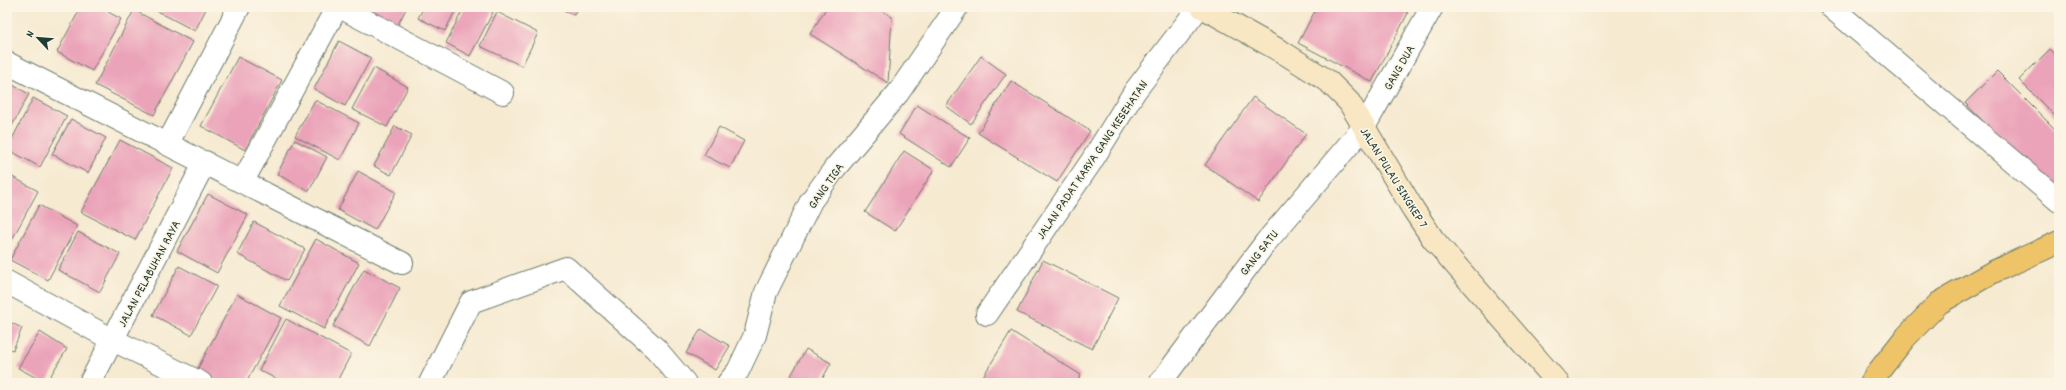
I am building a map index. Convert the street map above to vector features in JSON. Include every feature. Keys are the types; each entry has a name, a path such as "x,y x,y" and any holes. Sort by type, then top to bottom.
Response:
{"main road":[{"path":"1871,383 1874,376 1904,339 1939,303 1993,272 2059,242"}],"street":[{"path":"168,143 239,7"},
{"path":"243,181 338,7 502,93"},
{"name":"GANG TIGA","path":"728,383 738,371 745,357 754,335 766,292 811,201 835,168 898,93 957,7"},
{"name":"JALAN PADAT KARYA GANG KESEHATAN","path":"987,314 1091,162 1135,92 1199,7"},
{"name":"JALAN PULAU SINGKEP 7","path":"1202,7 1284,53 1328,81 1349,102 1413,209 1433,239 1558,383"},
{"name":"GANG DUA","path":"1364,127 1432,7"},
{"path":"1831,7 2059,201"},
{"path":"7,63 168,143 402,263"},
{"name":"GANG SATU","path":"1160,383 1266,242 1364,127"},
{"name":"JALAN PELABUHAN RAYA","path":"90,383 205,162"},
{"path":"430,383 471,302 566,268 656,349 685,383"},
{"path":"7,282 113,340 201,383"}],"building":[{"path":"81,7 99,7 121,19 92,71 57,52"},
{"path":"207,7 195,31 151,8"},
{"path":"356,7 407,7 396,28"},
{"path":"424,7 457,7 445,31 418,18"},
{"path":"464,7 483,7 493,12 470,56 446,43"},
{"path":"558,7 578,7 574,15"},
{"path":"827,7 876,7 892,17 888,83 810,34"},
{"path":"1317,7 1397,7 1408,13 1372,82 1298,43"},
{"path":"134,10 193,42 154,115 95,85"},
{"path":"497,12 538,33 522,66 480,46"},
{"path":"339,41 371,58 345,106 314,89"},
{"path":"2050,49 2059,58 2059,120 2019,80"},
{"path":"981,56 1006,74 971,124 946,106"},
{"path":"238,57 282,80 245,150 201,126"},
{"path":"374,68 408,87 387,127 352,109"},
{"path":"1997,71 2059,133 2059,199 1965,103"},
{"path":"1011,81 1090,131 1057,182 978,133"},
{"path":"7,82 29,94 7,135"},
{"path":"1253,97 1306,134 1258,202 1205,165"},
{"path":"33,98 67,116 40,167 7,149"},
{"path":"315,100 359,123 340,160 295,136"},
{"path":"917,105 970,138 951,167 899,134"},
{"path":"71,119 106,138 88,173 52,154"},
{"path":"395,126 412,135 391,175 374,166"},
{"path":"719,127 744,141 730,168 704,155"},
{"path":"120,140 173,168 135,240 81,212"},
{"path":"295,140 327,157 309,191 277,174"},
{"path":"904,151 934,170 895,231 865,212"},
{"path":"358,171 396,192 375,230 338,210"},
{"path":"7,174 38,191 7,249"},
{"path":"208,194 248,215 217,273 177,251"},
{"path":"39,205 77,226 48,280 10,260"},
{"path":"254,222 305,249 287,281 237,254"},
{"path":"78,232 120,254 100,292 58,270"},
{"path":"316,239 359,263 324,329 280,306"},
{"path":"1043,260 1118,298 1092,349 1017,312"},
{"path":"179,266 217,286 191,335 153,315"},
{"path":"364,269 400,288 370,346 333,326"},
{"path":"237,294 281,318 246,383 216,383 196,372"},
{"path":"286,319 351,354 336,383 284,383 259,370"},
{"path":"7,321 22,328 13,350 7,348"},
{"path":"701,329 730,346 715,370 686,353"},
{"path":"1011,331 1081,375 1076,383 979,383"},
{"path":"40,332 67,349 46,383 18,368"},
{"path":"806,349 831,363 820,383 797,383 789,379"}]}
